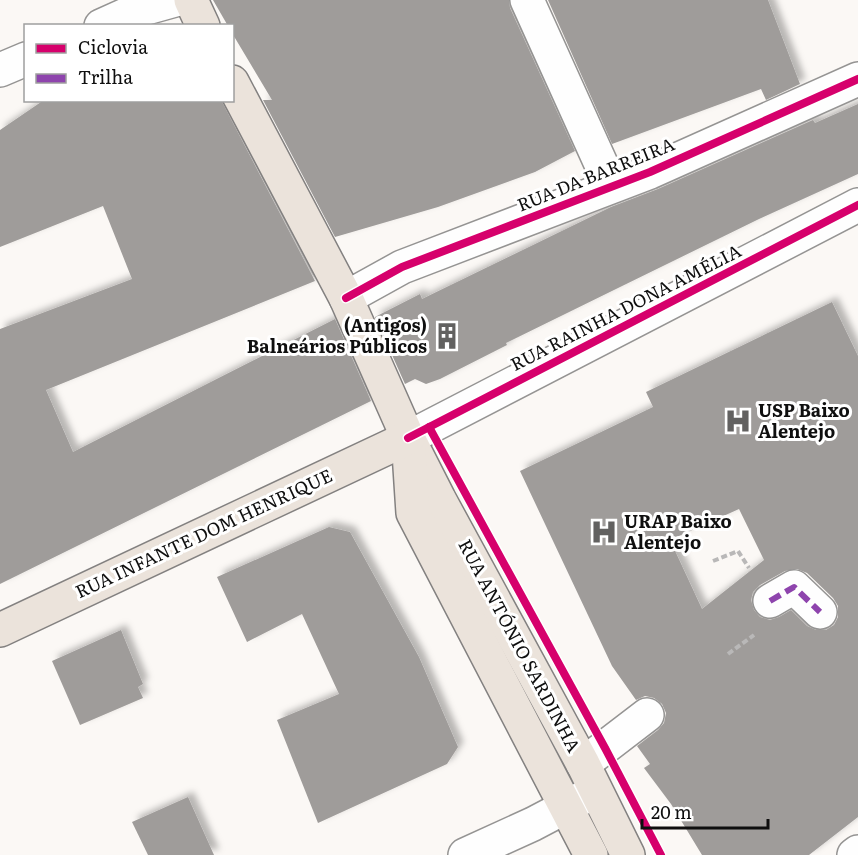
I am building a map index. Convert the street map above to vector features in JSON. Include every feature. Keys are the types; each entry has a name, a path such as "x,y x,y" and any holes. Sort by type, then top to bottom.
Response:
{"main road":[{"path":"191,0 202,24"},
{"name":"RUA ANTÓNIO SARDINHA","path":"234,86 346,298 408,438 589,777 627,855"},
{"name":"RUA ANTÓNIO SARDINHA","path":"408,438 413,513 591,855"},
{"name":"RUA INFANTE DOM HENRIQUE","path":"0,630 408,438"}],"street":[{"path":"105,24 132,12 175,0"},
{"path":"526,0 611,186"},
{"path":"0,70 24,60"},
{"name":"RUA DA BARREIRA","path":"346,298 402,267 650,172 858,79"},
{"name":"RUA RAINHA DONA AMÉLIA","path":"408,438 858,205"},
{"path":"770,600 794,587 820,612"},
{"path":"465,855 566,807 589,777 647,715"},
{"path":"854,855 858,852"}],"building":[{"path":"213,0 509,0 510,8 575,151 535,172 438,207 335,237 263,100 272,100 234,36 234,24 227,24"},
{"path":"548,0 768,0 800,84 766,100 761,89 612,144"},
{"path":"41,102 222,102 315,281 46,390 73,452 335,319 371,401 0,584 0,329 132,279 103,206 0,247 0,130"},
{"path":"858,104 858,174 759,219 616,289 506,343 507,345 440,379 426,384 415,379 405,384 375,317 420,294 422,299 611,207 658,189 813,120 815,123"},
{"path":"832,302 858,356 858,817 809,855 702,855 671,804 644,768 650,764 637,746 664,723 666,713 662,704 654,698 645,696 636,700 612,666 520,471 653,407 646,392","holes":["739,509 764,560 702,609 670,540","797,569 807,573 833,598 838,606 838,617 834,625 826,630 816,630 807,626 791,610 770,620 760,617 754,610 751,600 753,592 760,585 785,571"]},
{"path":"329,527 350,532 419,657 458,747 447,764 318,823 277,720 339,694 302,614 247,642 217,577"},
{"path":"121,630 143,684 138,687 143,698 80,725 52,661"},
{"path":"188,797 214,855 148,855 132,822"}],"marked path":[{"path":"770,601 794,587 820,612"}],"cycle path":[{"path":"346,298 402,267 650,172 858,79"},
{"path":"408,438 858,205"},
{"path":"429,427 661,855"}],"place":[{"name":"(Antigos) Balneários Públicos","path":"447,336"},
{"name":"USP Baixo Alentejo","path":"738,421"},
{"name":"URAP Baixo Alentejo","path":"604,532"}]}
